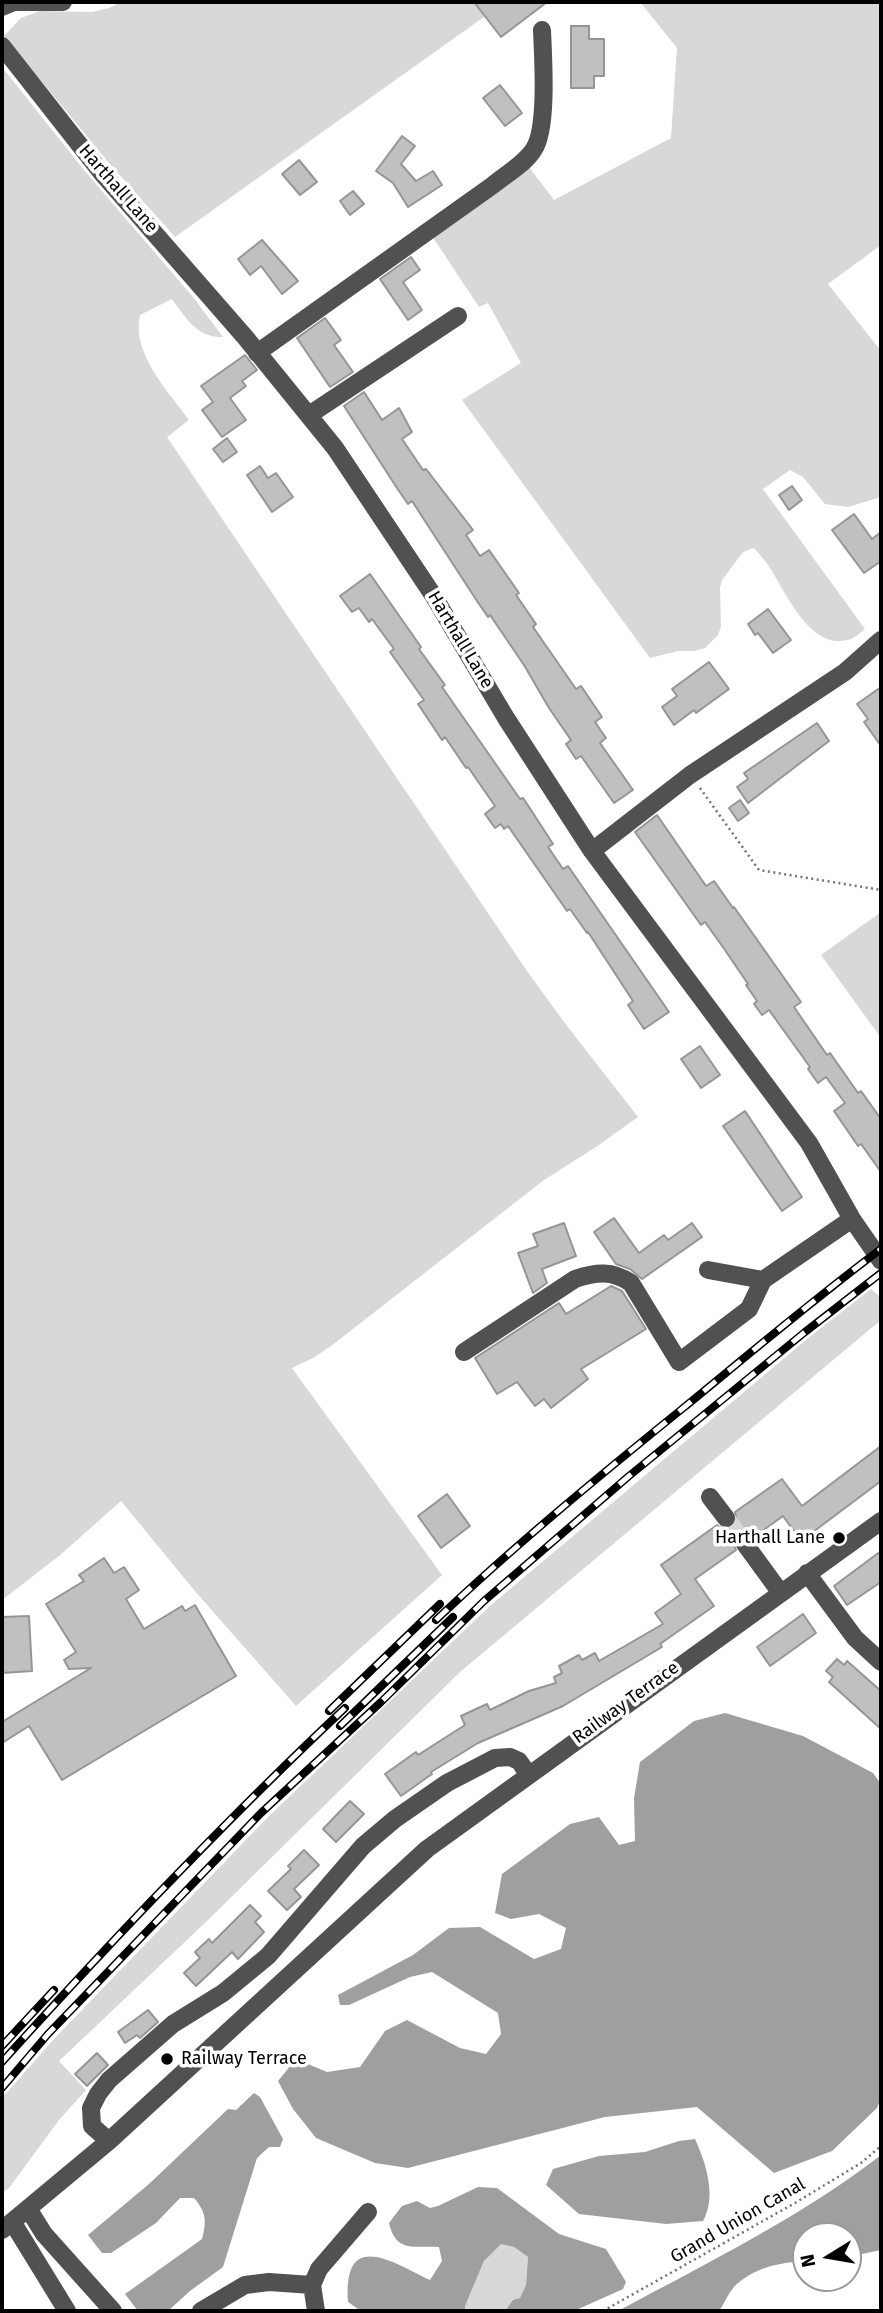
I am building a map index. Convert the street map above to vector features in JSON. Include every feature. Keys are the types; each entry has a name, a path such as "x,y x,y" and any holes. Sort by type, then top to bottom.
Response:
{"street":[{"path":"2,7 14,2 63,2"},
{"path":"257,353 493,185 528,157 535,149 541,127 544,67 542,30"},
{"name":"Harthall Lane","path":"2,46 101,172 335,448 433,595 506,718 592,851 809,1143 852,1219 881,1261"},
{"path":"309,415 458,316"},
{"path":"592,851 690,775 845,671 881,640"},
{"path":"464,1352 575,1279 594,1273 607,1273 622,1276 631,1283 679,1362 749,1309 763,1280 852,1219"},
{"path":"708,1270 763,1280"},
{"path":"710,1497 726,1518"},
{"name":"Railway Terrace","path":"7,2227 109,2141 427,1849 881,1521"},
{"path":"745,1544 780,1592"},
{"path":"807,1573 843,1623 878,1654"},
{"path":"109,2141 92,2126 91,2108 110,2080 173,2024 223,1993 268,1956 363,1846 395,1819 447,1783 495,1758 510,1757 519,1761 528,1774"},
{"path":"29,2210 44,2234 113,2311"},
{"path":"316,2311 312,2285 319,2269 368,2212"},
{"path":"7,2227 67,2311"},
{"path":"201,2311 245,2285 269,2282 312,2285"}],"path":[{"path":"690,775 760,870 881,890"},
{"name":"Grand Union Canal","path":"603,2311 795,2203 861,2163 881,2146"}],"shaded area":[{"path":"122,2 505,2 175,237 109,163 4,36 21,18 40,11 92,12"},
{"path":"640,2 881,2 881,245 828,284 881,351 881,497 848,507 825,504 803,477 790,470 763,489 865,629 849,639 833,641 810,627 754,548 743,552 722,580 721,627 718,635 705,648 650,658 462,400 521,363 488,303 479,307 432,236 529,167 554,200 671,138 677,48"},
{"path":"2,67 84,170 193,297 223,337 206,334 193,326 172,299 140,315 141,343 146,357 153,371 189,420 167,437 527,971 638,1117 544,1180 331,1346 292,1368 442,1575 296,1706 194,1590 121,1501 59,1556 2,1600"},
{"path":"881,912 881,1038 821,955"},
{"path":"871,1289 881,1298 881,1320 460,1672 207,1921 59,2061 86,2090 59,2120 9,2188 2,2193 2,2098 54,2039 267,1818 491,1605 807,1339"},
{"path":"725,1713 803,1736 873,1773 881,1784 881,2098 877,2108 832,2151 774,2173 697,2107 605,2117 408,2168 375,2163 316,2138 293,2109 278,2081 296,2059 327,2072 360,2067 385,2031 407,2020 460,2048 486,2054 501,2034 498,2013 432,1972 410,1977 349,2005 340,2005 338,1995 413,1955 449,1928 480,1927 534,1959 561,1949 566,1928 539,1914 511,1919 495,1913 502,1874 570,1824 599,1817 619,1845 635,1841 634,1798 640,1762 694,1721"},
{"path":"254,2093 260,2097 283,2139 280,2147 269,2147 257,2158 223,2267 168,2311 138,2311 125,2294 202,2239 204,2217 198,2203 194,2198 180,2198 156,2223 111,2253 102,2253 88,2235 149,2184 228,2109 236,2110"},
{"path":"695,2139 706,2169 710,2191 703,2221 666,2224 579,2214 546,2185 553,2169 599,2156 645,2152"},
{"path":"881,2155 881,2250 862,2254 862,2222 792,2222 792,2262 758,2271 741,2280 719,2311 618,2311 786,2219"},
{"path":"478,2187 497,2188 559,2234 606,2249 626,2282 623,2289 574,2311 505,2311 513,2300 520,2298 526,2285 528,2257 514,2247 501,2244 484,2261 465,2311 361,2311 348,2302 348,2279 353,2265 361,2258 372,2256 386,2259 430,2280 442,2261 439,2247 402,2244 396,2240 389,2223 402,2206 417,2201 430,2208 438,2206"},
{"path":"500,2243 514,2247 528,2257 526,2285 520,2298 513,2301 505,2311 465,2311 484,2261"}],"building":[{"path":"474,2 547,2 501,37"},
{"path":"571,26 589,26 589,39 604,39 604,76 594,76 594,88 571,88"},
{"path":"500,85 522,113 505,126 483,98"},
{"path":"402,136 415,146 401,164 416,181 433,171 442,185 408,207 393,183 376,171"},
{"path":"299,160 317,182 300,195 282,174"},
{"path":"353,191 364,204 350,215 340,201"},
{"path":"262,240 298,281 282,294 261,266 250,275 238,259"},
{"path":"411,257 420,270 403,282 422,310 408,320 380,279"},
{"path":"325,318 341,340 334,345 353,372 330,387 297,338"},
{"path":"245,355 257,370 242,381 246,386 230,398 246,420 222,437 202,410 213,402 201,386"},
{"path":"364,392 382,420 399,408 412,432 402,439 423,470 426,469 473,530 466,535 480,556 489,550 519,593 516,595 536,624 533,627 576,689 581,686 602,717 595,722 606,738 600,743 633,790 614,803 581,756 576,759 566,744 571,740 524,665 490,615 488,617 477,601 412,501 408,504 344,406"},
{"path":"227,438 237,452 223,462 213,449"},
{"path":"260,466 268,478 276,473 293,497 272,512 247,475"},
{"path":"792,486 802,500 789,510 779,495"},
{"path":"854,514 872,539 881,532 881,561 864,573 832,530"},
{"path":"370,574 421,647 419,649 445,685 442,687 520,799 523,798 531,810 553,844 548,847 563,869 568,866 669,1012 644,1029 628,1005 633,1001 588,932 570,909 567,911 508,826 504,829 501,824 495,828 485,814 495,806 445,737 442,740 418,704 424,700 390,652 394,649 372,619 369,622 359,608 352,612 340,596"},
{"path":"768,609 791,640 773,653 748,624"},
{"path":"709,662 729,689 674,725 662,707 677,696 672,689"},
{"path":"881,687 881,746 864,722 868,719 857,704"},
{"path":"817,723 829,741 748,803 737,787 748,779 744,773"},
{"path":"740,800 749,813 738,821 729,808"},
{"path":"657,815 706,886 714,881 734,907 801,1002 794,1007 827,1055 830,1053 858,1093 861,1091 881,1119 881,1172 861,1144 858,1146 834,1111 845,1103 826,1077 818,1083 808,1069 810,1067 769,1010 762,1015 754,1004 757,1001 746,985 748,984 725,950 705,922 701,925 635,832"},
{"path":"700,1046 720,1075 701,1088 681,1059"},
{"path":"745,1111 802,1197 782,1211 723,1126"},
{"path":"614,1218 639,1253 664,1235 668,1240 692,1223 702,1237 642,1279 630,1269 616,1264 594,1232"},
{"path":"564,1223 576,1256 542,1269 547,1283 533,1293 518,1253 538,1246 533,1234"},
{"path":"611,1286 622,1291 646,1329 581,1369 588,1379 551,1408 544,1399 535,1406 517,1382 497,1394 475,1358 559,1303 566,1314"},
{"path":"881,1446 881,1481 801,1541 783,1516 754,1537 744,1533 738,1535 734,1545 736,1550 695,1579 714,1606 660,1644 662,1647 563,1706 478,1743 431,1772 432,1774 401,1796 385,1774 416,1752 418,1755 465,1725 461,1716 487,1704 490,1710 529,1691 556,1683 554,1677 562,1673 559,1666 579,1655 582,1660 595,1653 599,1661 663,1624 655,1613 681,1594 661,1565 717,1525 722,1529 732,1527 737,1522 735,1512 782,1479 802,1506"},
{"path":"447,1494 470,1526 441,1548 418,1516"},
{"path":"881,1551 881,1582 847,1605 834,1586"},
{"path":"104,1558 114,1573 124,1567 139,1590 126,1599 144,1629 182,1606 185,1611 195,1605 236,1676 62,1780 29,1726 2,1743 2,1722 91,1668 69,1669 64,1660 76,1652 46,1604 84,1581 79,1575"},
{"path":"803,1614 816,1633 770,1666 757,1647"},
{"path":"29,1616 32,1671 2,1673 2,1617"},
{"path":"837,1659 844,1665 847,1661 881,1691 881,1729 829,1682 833,1677 826,1671"},
{"path":"350,1801 364,1814 336,1842 323,1829"},
{"path":"304,1850 319,1865 294,1889 301,1897 287,1910 268,1891 291,1869 288,1866"},
{"path":"250,1905 261,1916 255,1922 264,1932 238,1959 232,1952 196,1986 184,1973 200,1958 195,1952 209,1939 212,1943"},
{"path":"148,2010 158,2022 140,2038 137,2035 125,2043 118,2032"},
{"path":"97,2053 108,2065 87,2086 75,2074"}],"tunnel":[{"path":"726,1518 745,1544"}],"railway":[{"path":"436,1620 588,1486 881,1249"},
{"path":"2,2088 48,2034 261,1813 381,1702 484,1601 629,1476 881,1273"},
{"path":"329,1711 440,1604"},
{"path":"340,1726 453,1617"},
{"path":"2,2062 170,1882 345,1708"},
{"path":"2,2046 54,1990"}],"place":[{"name":"Harthall Lane","path":"839,1538"},
{"name":"Railway Terrace","path":"167,2059"}]}
